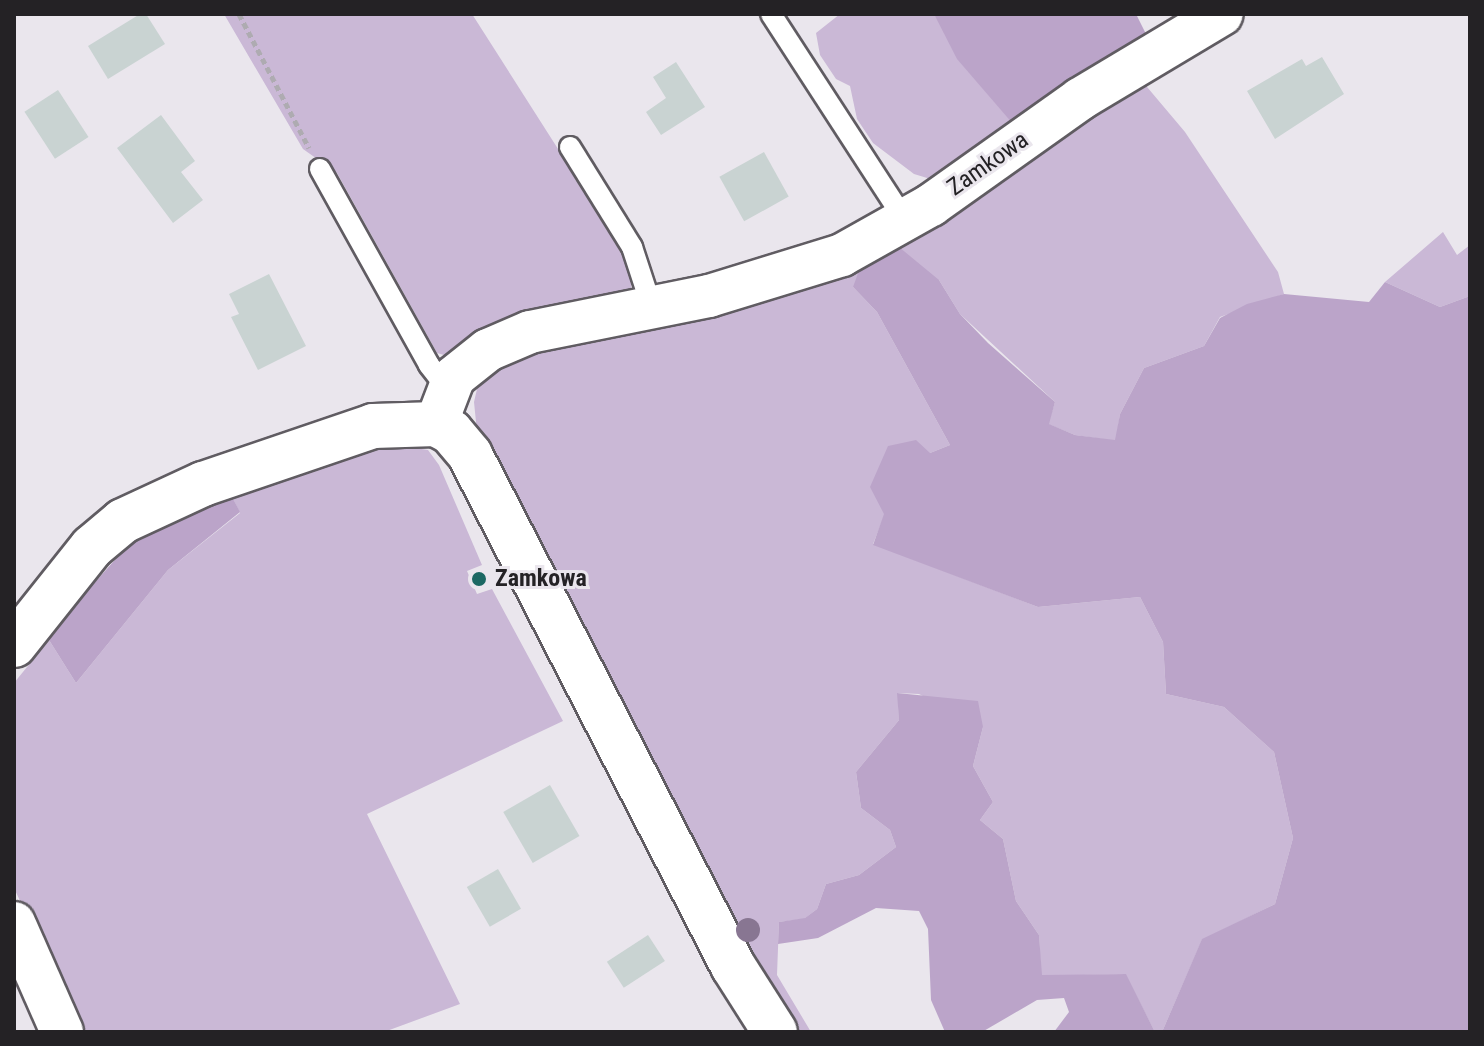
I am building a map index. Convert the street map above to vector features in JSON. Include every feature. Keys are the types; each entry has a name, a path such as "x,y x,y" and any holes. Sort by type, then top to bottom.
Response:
{"street":[{"name":"Zamkowa","path":"442,406 469,363 530,332 651,305 709,296 842,255 904,219 1080,99 1222,14"},
{"path":"14,645 92,547 123,521 203,484 442,406 451,432 470,455 733,966 775,1032"},
{"path":"14,923 62,1032"}],"lane":[{"path":"771,14 904,219"},
{"path":"570,147 632,247 651,305"},
{"path":"320,169 429,365 442,406"}],"path":[{"path":"239,14 320,169"}],"shaded area":[{"path":"224,14 472,14 618,243 632,273 631,292 509,325 444,355 437,353 337,173 303,149"},
{"path":"840,14 934,14 1019,131 937,181 914,174 873,143 857,119 850,86 836,79 820,55 816,33"},
{"path":"934,14 1136,14 1151,44 1019,131 957,59"},
{"path":"1142,81 1185,132 1278,272 1284,294 1220,317 1204,346 1144,368 1120,414 1116,441 1075,435 1048,424 1055,402 960,314 939,280 853,287 877,312 950,445 930,453 885,514 873,544 1038,607 1140,597 1163,642 1166,694 1224,707 1274,752 1293,838 1275,904 1202,940 1162,1032 1155,1032 1125,974 1041,976 1039,935 1016,901 1003,839 980,820 993,802 973,766 983,727 919,694 898,693 899,720 856,772 861,808 890,830 896,847 859,875 826,884 817,909 804,919 779,922 777,975 811,1032 789,1032 477,432 474,402 480,376 508,353 756,297"},
{"path":"1443,232 1457,255 1470,245 1470,296 1440,307 1385,282"},
{"path":"899,247 939,280 960,314 988,343 1055,402 1049,424 1075,435 1115,440 1120,414 1144,368 1204,346 1220,318 1247,304 1284,294 1369,302 1385,282 1440,307 1470,296 1470,1032 1162,1032 1202,939 1275,904 1293,838 1274,752 1224,707 1166,694 1163,642 1140,597 1038,607 873,545 884,514 870,487 888,446 916,440 930,453 950,445 877,312 853,287 860,268"},
{"path":"389,444 428,450 439,465 482,565 467,571 477,594 492,589 563,721 367,814 460,1004 384,1032 82,1032 14,888 14,683 49,640 76,683 168,570 240,513 231,495"},
{"path":"231,495 240,512 168,570 76,683 49,640 90,588 128,545"},
{"path":"897,693 978,701 983,727 973,766 993,802 980,820 1003,839 1016,901 1039,935 1042,975 1126,974 1155,1032 1054,1032 1069,1012 1064,998 1037,1000 982,1032 945,1032 931,1000 928,929 919,911 876,908 818,938 778,944 779,922 805,918 817,909 826,884 859,875 896,847 890,830 861,808 856,772 899,720"}],"building":[{"path":"140,14 146,14 165,44 108,79 88,46"},
{"path":"1322,57 1344,94 1275,139 1247,91 1302,59 1306,66"},
{"path":"676,62 705,107 661,135 646,112 666,98 653,77"},
{"path":"58,90 88,137 55,159 24,112"},
{"path":"161,115 195,161 181,172 203,200 173,223 117,148"},
{"path":"764,152 789,197 744,221 719,177"},
{"path":"269,274 306,346 258,370 231,317 239,314 229,294"},
{"path":"550,785 580,836 533,863 503,812"},
{"path":"498,869 521,909 490,927 467,887"},
{"path":"648,935 665,961 624,988 607,962"}],"place":[{"name":"Zamkowa","path":"479,579"}]}
